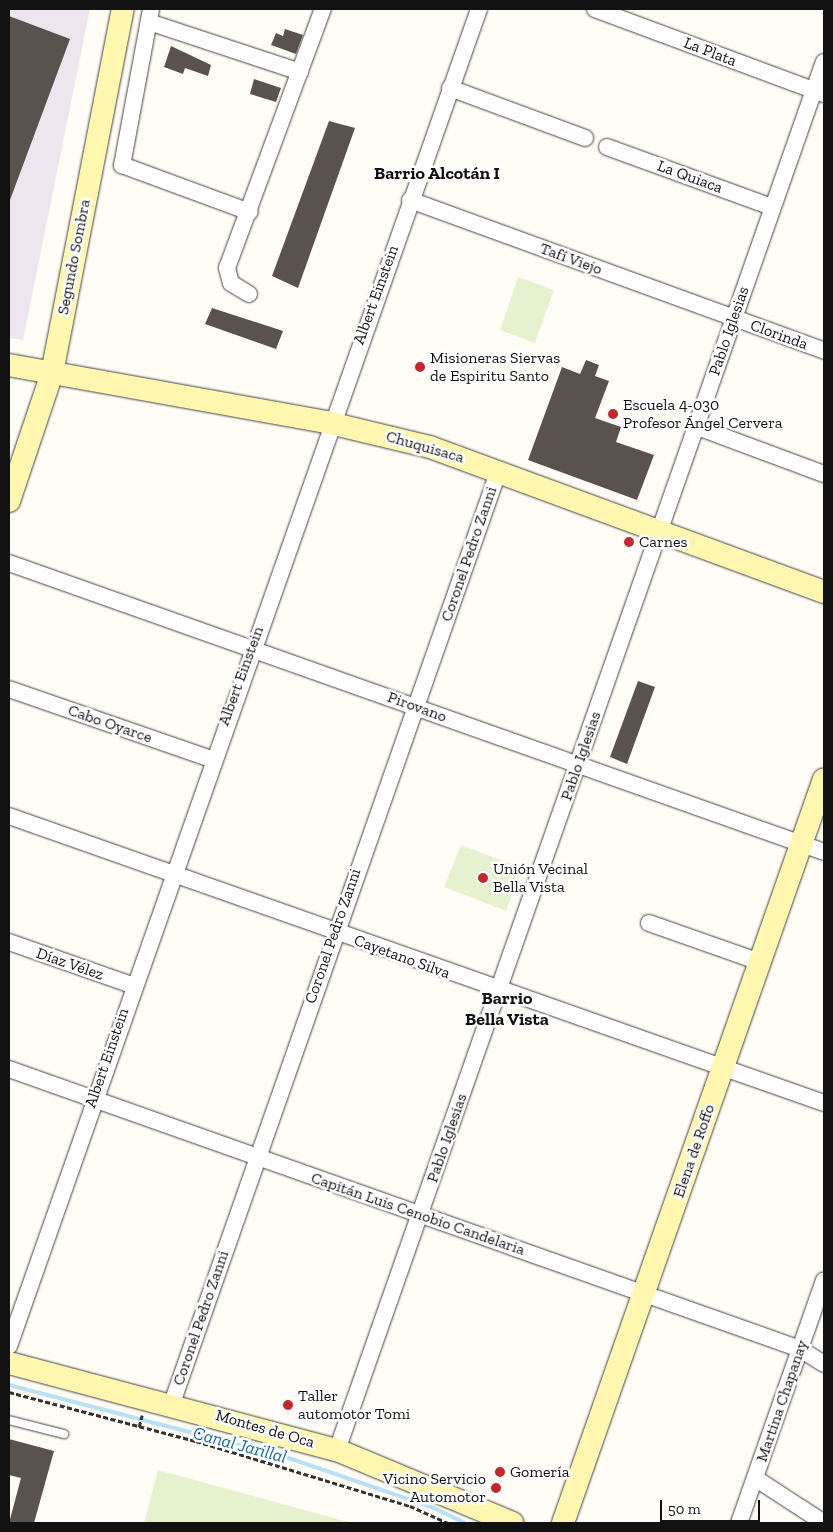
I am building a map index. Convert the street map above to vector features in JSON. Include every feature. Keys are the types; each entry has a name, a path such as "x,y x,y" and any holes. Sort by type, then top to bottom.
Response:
{"street":[{"name":"Segundo Sombra","path":"9,501 52,373 123,9"},
{"path":"249,294 227,277 323,9"},
{"name":"Albert Einstein","path":"9,1346 132,985 330,423 479,9"},
{"name":"La Plata","path":"596,9 819,92"},
{"path":"250,212 122,165 150,15 300,72"},
{"name":"Pablo Iglesias","path":"336,1450 772,208 819,92 824,62"},
{"path":"450,88 585,138"},
{"name":"La Quiaca","path":"607,147 772,208"},
{"name":"Tafí Viejo","path":"410,200 733,318"},
{"name":"Clorinda","path":"733,318 824,352"},
{"name":"Chuquisaca","path":"9,365 330,423 499,470 659,533 824,592"},
{"path":"695,426 824,474"},
{"name":"Coronel Pedro Zanni","path":"172,1403 334,933 499,470"},
{"name":"Pirovano","path":"9,563 824,852"},
{"name":"Cabo Oyarce","path":"9,689 212,760"},
{"name":"Elena de Roffo","path":"563,1523 824,780"},
{"name":"Cayetano Silva","path":"9,816 172,873 498,992 824,1103"},
{"path":"649,923 760,962"},
{"name":"Díaz Vélez","path":"9,942 132,985"},
{"name":"Capitán Luis Cenobio Candelaria","path":"9,1069 800,1349 824,1364"},
{"name":"Martina Chapanay","path":"739,1523 824,1280"},
{"name":"Montes de Oca","path":"9,1363 172,1403 336,1450 512,1523"},
{"path":"754,1478 824,1523"}],"lane":[{"path":"9,1420 64,1434"}],"path":[{"path":"9,1392 196,1441 410,1506 448,1523"},
{"path":"139,1425 142,1416"},
{"path":"196,1441 198,1431"}],"shaded area":[{"path":"9,9 90,9 23,340 9,338"}],"green space":[{"path":"518,277 554,290 535,343 500,330"},
{"name":"Unión Vecinal Bella Vista","path":"461,845 522,868 506,911 444,887"},
{"path":"158,1470 352,1523 144,1523"}],"building":[{"path":"9,16 70,39 10,200 9,200"},
{"path":"285,29 303,35 296,54 271,45 276,33 283,36"},
{"path":"171,46 211,65 208,76 185,68 183,74 164,67"},
{"path":"254,79 281,88 276,102 250,94"},
{"path":"329,121 355,128 298,288 272,276"},
{"path":"212,308 283,331 276,349 205,324"},
{"path":"586,360 599,365 595,376 609,381 595,418 621,427 616,442 654,455 637,500 528,460 562,367 580,374"},
{"path":"638,681 655,687 627,764 610,757"},
{"path":"9,1439 54,1451 34,1523 9,1523 21,1478 9,1475"}],"waterway":[{"name":"Canal Jarillal","path":"9,1385 286,1457 434,1508 465,1523"}],"place":[{"name":"Misioneras Siervas de Espiritu Santo","path":"420,367"},
{"name":"Escuela 4-030 Profesor Ángel Cervera","path":"613,414"},
{"name":"Carnes","path":"629,542"},
{"name":"Unión Vecinal Bella Vista","path":"483,878"},
{"name":"Taller automotor Tomi","path":"288,1405"},
{"name":"Gomería","path":"500,1472"},
{"name":"Vicino Servicio Automotor","path":"496,1488"}],"district":[{"name":"Barrio Alcotán I","path":"437,173"},
{"name":"Barrio Bella Vista","path":"507,1009"}]}
